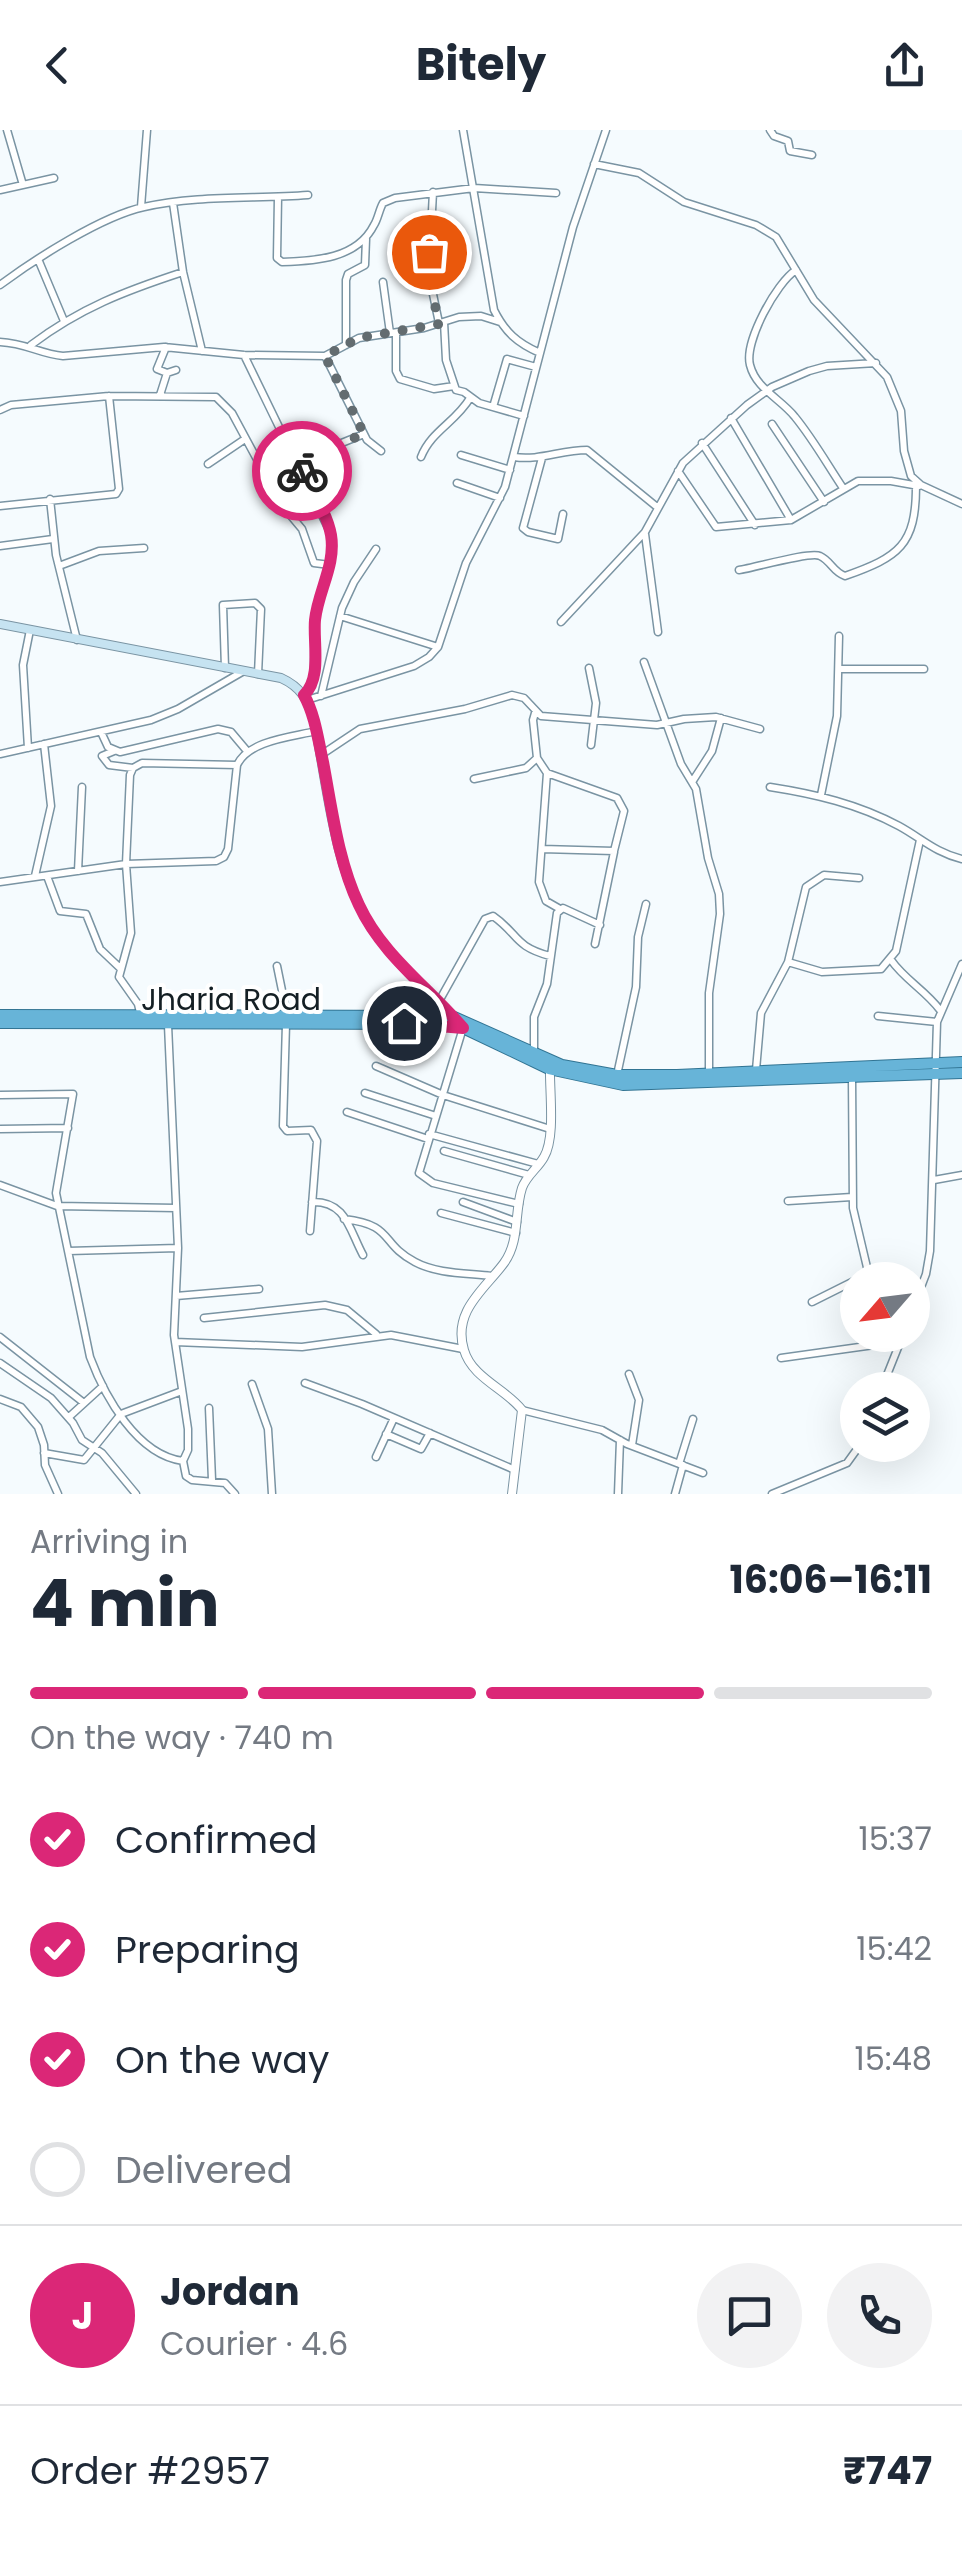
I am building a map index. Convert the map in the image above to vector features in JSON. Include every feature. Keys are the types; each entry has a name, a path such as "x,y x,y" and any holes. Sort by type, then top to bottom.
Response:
{"highway":[{"name":"Jharia Road","path":"0,1014 168,1026 287,1020 463,1028"},
{"path":"452,1016 550,1065 617,1075 852,1078 936,1069 962,1062"},
{"name":"Jharia Road","path":"0,1023 452,1016"},
{"path":"463,1028 550,1065 623,1085 664,1085 716,1075"},
{"path":"738,1075 756,1070 936,1069 962,1074"}],"main road":[{"path":"0,624 290,682 306,698 341,850 358,904 383,944 463,1028"}],"street":[{"path":"7,130 23,185"},
{"path":"141,207 147,130"},
{"path":"463,130 489,288 500,322 520,343 540,353"},
{"path":"244,356 327,521 332,552 315,617 313,683 306,698 320,697 429,658 438,646 466,563 510,470 573,227 606,130"},
{"path":"766,130 788,141 790,152 812,155"},
{"path":"594,164 638,173 684,202 766,229 785,249 827,316 887,376 901,411 904,451 911,476 962,504"},
{"path":"0,190 54,178"},
{"path":"346,344 346,280 348,274 365,264 366,238 387,200 474,188 556,193"},
{"path":"434,192 432,211 441,243 438,250 425,256 454,386 470,398 524,416"},
{"path":"0,284 38,259 141,207 308,194"},
{"path":"278,197 280,261 324,259 366,238"},
{"path":"172,202 182,272 202,352"},
{"path":"38,259 64,321"},
{"path":"796,270 772,295 750,354 750,366 766,391 797,418 842,488"},
{"path":"31,346 100,301 182,272"},
{"path":"383,282 400,379 434,389 454,386"},
{"path":"0,342 31,346 51,355 82,356 166,347 244,356 325,356 365,336 470,315 500,322"},
{"path":"516,361 520,343"},
{"path":"166,347 158,368 176,370"},
{"path":"325,356 364,434 381,451"},
{"path":"493,407 507,359 536,367"},
{"path":"562,622 645,532 678,471 702,443 732,418 786,380 827,366 876,363"},
{"path":"160,395 167,372"},
{"path":"0,410 11,405 109,396 216,397 232,413 281,504 302,529 314,562 330,566"},
{"path":"0,506 110,496 119,489 109,396"},
{"path":"421,457 427,442 459,415 470,398"},
{"path":"732,418 791,520"},
{"path":"772,424 824,502"},
{"path":"298,461 364,434"},
{"path":"208,464 245,439"},
{"path":"702,443 756,526"},
{"path":"514,456 534,460 579,450 592,452 658,508"},
{"path":"461,454 510,470"},
{"path":"543,457 523,528 558,538 563,514"},
{"path":"678,471 713,526 756,526 791,520 842,488 868,479 928,488"},
{"path":"456,484 500,498"},
{"path":"739,570 813,553 844,576 874,564 907,541 915,523 916,486"},
{"path":"50,500 53,540 77,640"},
{"path":"645,532 658,632"},
{"path":"0,546 53,540"},
{"path":"59,566 92,553 144,548"},
{"path":"320,697 347,594 376,549"},
{"path":"225,668 224,605 256,603 261,608 258,674"},
{"path":"340,616 438,646"},
{"path":"28,748 22,665 30,630"},
{"path":"822,795 837,716 840,636"},
{"path":"644,662 665,724 692,782 719,894 720,914 708,993 716,1075"},
{"path":"590,668 595,697 591,744"},
{"path":"840,669 924,669"},
{"path":"0,754 151,720 178,710 243,671"},
{"path":"321,755 360,729 465,709 512,695 524,698 540,716 665,724 684,718 721,718 760,729"},
{"path":"535,713 536,758 547,773 622,803 621,827 596,944"},
{"path":"692,782 712,751 721,718"},
{"path":"237,765 154,762 133,768 109,766 102,756 218,729 231,732 247,751"},
{"path":"0,882 126,864 216,862 224,858 236,798 237,765 247,751 316,731"},
{"path":"101,732 114,751"},
{"path":"35,876 51,806 44,744"},
{"path":"474,779 526,768 536,758"},
{"path":"133,768 126,864 131,933 119,977 138,1004 140,1021"},
{"path":"547,773 540,889 546,901 600,925"},
{"path":"78,871 82,787"},
{"path":"770,787 822,795 884,819 937,852 962,858"},
{"path":"788,962 834,972 881,969 896,951 920,840"},
{"path":"542,849 614,852"},
{"path":"756,1070 762,1014 788,962 806,887 824,875 859,878"},
{"path":"47,876 60,911 86,914 96,942 120,968"},
{"path":"617,1075 636,987 639,932 646,904"},
{"path":"534,1054 534,1016 547,984 560,909"},
{"path":"438,1002 485,918 499,918 522,946 550,956"},
{"path":"890,960 905,980 927,994 940,1011"},
{"path":"927,1262 934,1180 937,1022 962,964"},
{"path":"277,966 287,1020 282,1124 287,1132 311,1130 316,1136 310,1232"},
{"path":"878,1016 937,1022"},
{"path":"168,1026 178,1248 174,1342 188,1429 188,1450 183,1461 186,1476 192,1480 226,1483 234,1494"},
{"path":"463,1028 419,1165 422,1178 519,1204"},
{"path":"550,1065 550,1129 545,1156 523,1184 516,1234 506,1261 472,1298 464,1350 481,1375 522,1410 602,1430 632,1446 703,1472"},
{"path":"376,1066 443,1095 550,1129"},
{"path":"852,1078 852,1196 865,1262"},
{"path":"365,1093 436,1116"},
{"path":"0,1095 73,1094 56,1181 57,1206 90,1357 102,1386 121,1414 159,1454 183,1461"},
{"path":"347,1112 538,1164"},
{"path":"0,1128 68,1128"},
{"path":"444,1150 529,1176"},
{"path":"934,1180 962,1175"},
{"path":"0,1185 57,1206 176,1208"},
{"path":"788,1201 852,1196"},
{"path":"312,1202 336,1205 363,1255"},
{"path":"463,1202 517,1222"},
{"path":"440,1213 516,1234"},
{"path":"344,1218 373,1224 400,1252 420,1265 492,1276"},
{"path":"68,1251 178,1248"},
{"path":"176,1296 259,1289"},
{"path":"812,1302 840,1290"},
{"path":"204,1318 326,1305 347,1310 377,1335"},
{"path":"174,1342 302,1347 377,1335 408,1337 464,1350"},
{"path":"0,1337 84,1403"},
{"path":"781,1358 840,1350"},
{"path":"2,1368 42,1390 69,1418 82,1440 136,1494"},
{"path":"630,1374 639,1400 632,1446"},
{"path":"252,1384 268,1429 272,1494"},
{"path":"306,1384 516,1470"},
{"path":"69,1418 102,1386"},
{"path":"44,1453 84,1460 96,1450 121,1414 182,1391"},
{"path":"0,1399 12,1401 30,1416 42,1437 45,1465 58,1494"},
{"path":"209,1408 212,1480"},
{"path":"512,1494 522,1410"},
{"path":"376,1457 394,1418"},
{"path":"675,1494 694,1420"},
{"path":"386,1434 421,1449 430,1433"},
{"path":"618,1494 620,1440"},
{"path":"772,1494 848,1462"}],"way so far":[{"path":"302,471 298,461 364,434 325,356 365,336 439,324 425,258 429,252"}],"route":[{"path":"302,471 327,521 332,552 315,617 313,683 304,695 314,720 350,884 383,944 463,1028 404,1023"}]}
